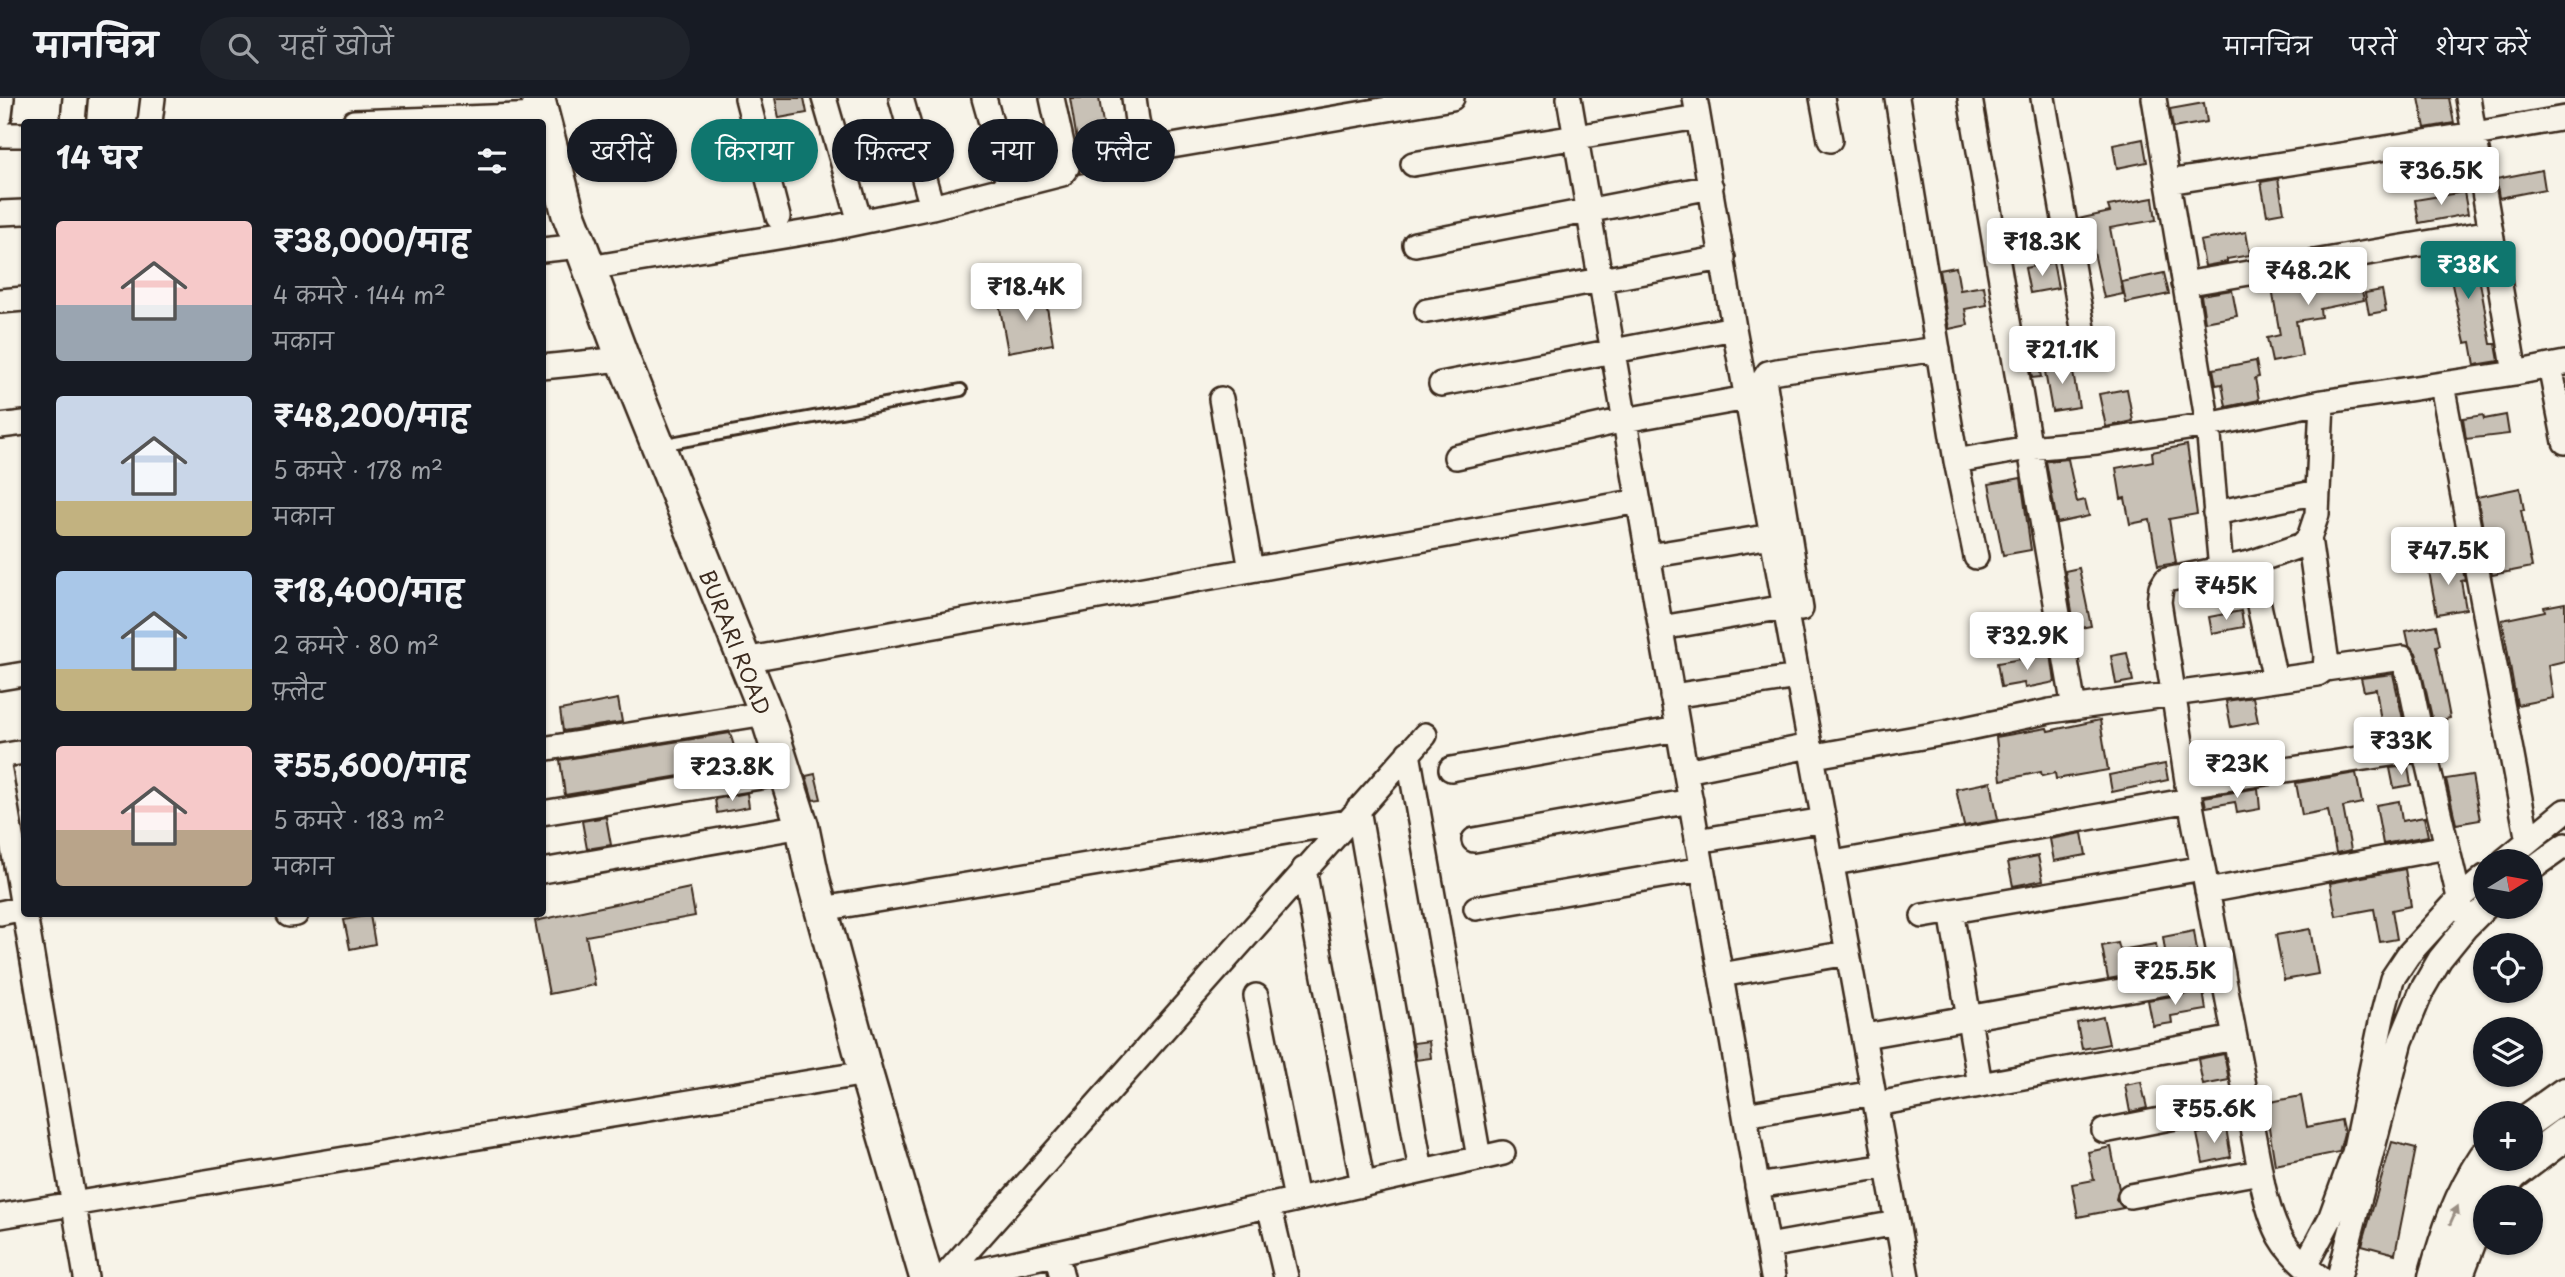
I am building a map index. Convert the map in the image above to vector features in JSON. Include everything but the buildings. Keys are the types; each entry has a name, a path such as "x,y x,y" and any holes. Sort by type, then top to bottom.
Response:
{"main road":[{"name":"BURARI ROAD","path":"546,146 552,186 585,257 622,359 766,713 802,826 866,1073 926,1277"},
{"path":"2543,1110 2565,1094"},
{"path":"2503,1185 2512,1174 2565,1134"},
{"path":"2435,1277 2451,1222 2476,1171"},
{"path":"2456,1277 2473,1230"}],"street":[{"path":"0,115 2,98"},
{"path":"73,119 75,98"},
{"path":"150,119 153,98"},
{"path":"747,98 778,217"},
{"path":"824,98 860,222"},
{"path":"901,98 932,206"},
{"path":"984,98 1009,186"},
{"path":"546,251 585,257 860,222 1062,174 1067,167 1052,98"},
{"path":"1134,98 1141,136 1145,143 1153,147 1166,147 1438,99"},
{"path":"1569,98 1773,1277"},
{"path":"1822,98 1830,140"},
{"path":"1897,98 1956,461 1976,558"},
{"path":"1970,98 2074,708"},
{"path":"2043,98 2088,357"},
{"path":"2154,98 2208,425 2221,570"},
{"path":"2468,98 2515,373"},
{"path":"391,119 540,107"},
{"path":"1413,164 1576,136 1697,108 1798,677 1845,861 1876,1034 1887,1166 1907,1277"},
{"path":"2168,182 2565,118"},
{"path":"0,135 21,135"},
{"path":"1415,244 1711,187"},
{"path":"0,213 21,212"},
{"path":"2184,284 2491,232"},
{"path":"1427,311 1723,258"},
{"path":"0,301 21,299"},
{"path":"1441,384 1734,328"},
{"path":"1920,1277 1848,953 1824,820 1818,750 1763,379 1768,373 1777,371 1938,349"},
{"path":"546,367 622,359"},
{"path":"1956,461 2028,448 2097,442 2208,425 2322,402 2558,365 2565,442"},
{"path":"2442,385 2528,841"},
{"path":"1456,457 1625,420 1747,398"},
{"path":"1221,399 1251,570"},
{"path":"2322,402 2317,514 2309,538 2302,545 2250,564 2166,580 2161,587 2160,602 2188,792 2260,1172 2276,1233 2311,1271 2354,1153 2392,979 2408,955 2459,898 2473,887"},
{"path":"0,426 21,423"},
{"path":"2215,513 2318,492"},
{"path":"744,660 1639,501"},
{"path":"1648,556 1772,536"},
{"path":"2309,538 2326,656 2325,669"},
{"path":"2250,564 2275,680"},
{"path":"1661,628 1785,607"},
{"path":"1686,771 2074,708 2307,677 2325,669 2403,658 2466,927"},
{"path":"0,678 21,674"},
{"path":"1672,696 1798,677"},
{"path":"546,748 766,713"},
{"path":"1451,769 1678,729"},
{"path":"944,1277 1425,735"},
{"path":"1845,861 2188,792 2424,749"},
{"path":"0,756 21,752"},
{"path":"1408,753 1479,1158"},
{"path":"0,771 18,832 21,872"},
{"path":"546,812 785,772"},
{"path":"1474,840 1691,800"},
{"path":"2518,849 2565,811"},
{"path":"822,909 1352,816"},
{"path":"1352,816 1421,1171"},
{"path":"1698,841 1824,820"},
{"path":"546,870 802,826"},
{"path":"2543,861 2565,845"},
{"path":"2207,891 2447,847"},
{"path":"1304,869 1363,1185"},
{"path":"1476,908 1702,869"},
{"path":"1923,916 2203,869"},
{"path":"1951,911 1980,1085"},
{"path":"0,913 21,912"},
{"path":"25,917 86,1277"},
{"path":"2339,1277 2401,1041 2434,969 2474,919"},
{"path":"1721,975 1848,953"},
{"path":"1876,1034 2223,973"},
{"path":"1256,996 1296,1199"},
{"path":"1745,1115 1980,1085 2235,1038"},
{"path":"0,1216 866,1073"},
{"path":"2104,1131 2247,1103"},
{"path":"951,1277 1503,1153"},
{"path":"1757,1186 1887,1166"},
{"path":"2130,1196 2260,1172"},
{"path":"1269,1205 1286,1277"},
{"path":"1768,1245 1897,1223"},
{"path":"1056,1253 1062,1277"}],"lane":[{"path":"657,445 961,390"}]}
